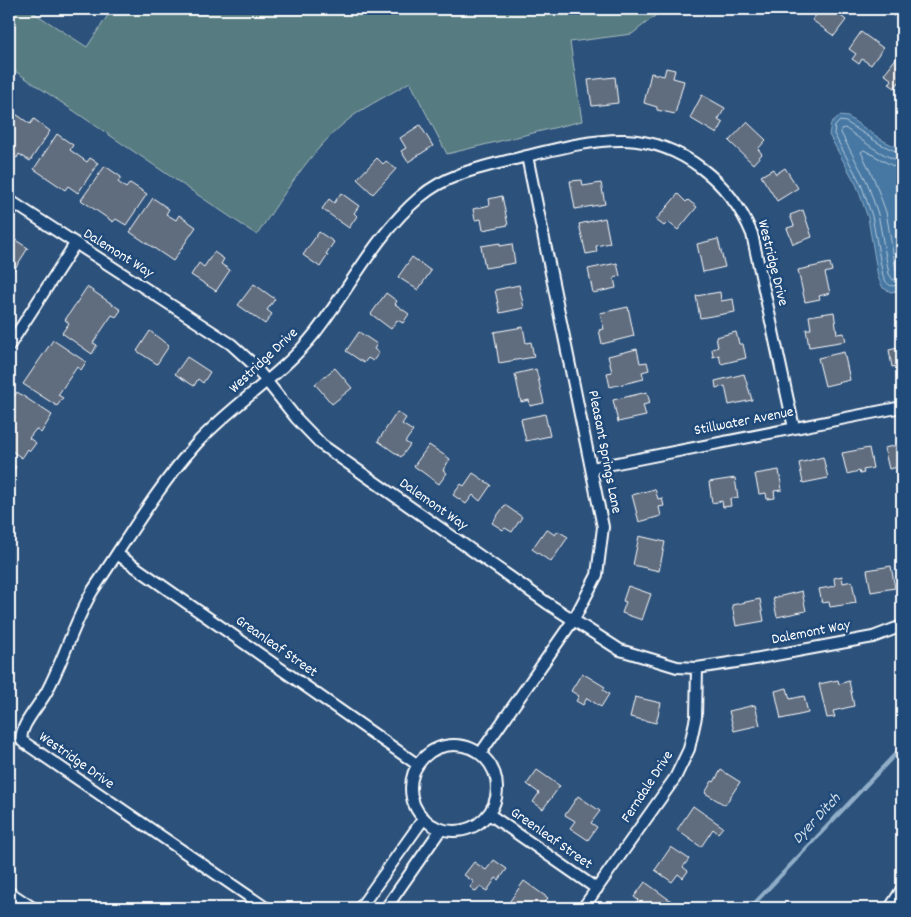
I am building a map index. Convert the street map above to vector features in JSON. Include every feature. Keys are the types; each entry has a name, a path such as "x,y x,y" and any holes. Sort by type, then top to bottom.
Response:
{"street":[{"path":"896,9 902,14"},
{"name":"Westridge Drive","path":"266,908 22,741 21,732 46,692 84,605 183,459 223,418 298,352 315,333 389,229 420,196 441,182 463,172 594,142 626,140 649,144 691,160 730,195 745,216 752,234 794,428"},
{"name":"Pleasant Springs Lane","path":"480,754 574,619 598,575 603,527 527,156"},
{"name":"Dalemont Way","path":"9,200 74,244 215,333 253,364 296,418 322,445 519,584 620,650 677,667 697,668 873,637 902,626"},
{"path":"9,346 74,244"},
{"name":"Stillwater Avenue","path":"592,468 902,407"},
{"name":"Greanleaf Street","path":"117,554 418,765"},
{"name":"Ferndale Drive","path":"583,908 675,778 689,749 696,716 697,668"},
{"path":"454,745 468,748 480,754 490,764 496,776 498,789 495,802 489,814 479,824 468,830 454,832 432,825 415,806 412,793 412,778 418,765 428,755 440,748 454,745"},
{"name":"Greenleaf Street","path":"489,814 597,889"},
{"path":"360,908 424,818"},
{"path":"386,908 441,829"},
{"path":"890,908 902,889"},
{"path":"9,892 33,908"}],"green space":[{"path":"9,9 28,9 87,47 112,9 657,9 655,16 632,34 570,42 582,121 447,154 410,82 360,111 329,137 303,168 257,235 9,67"}],"water":[{"path":"839,116 848,117 882,140 902,150 902,290 891,292 883,288 878,277 868,218 857,186 829,135 831,123"}],"building":[{"path":"821,9 832,9 846,20 834,36 812,20"},
{"path":"861,32 883,48 871,65 862,59 859,64 852,59 856,54 849,49"},
{"path":"897,57 902,61 902,85 899,82 895,88 889,84 892,80 884,74"},
{"path":"666,68 675,70 673,78 684,81 675,114 657,110 657,107 644,103 651,73 664,76"},
{"path":"615,77 618,103 592,106 588,80"},
{"path":"702,95 725,108 718,120 723,123 717,134 690,118"},
{"path":"9,104 15,108 13,112 30,124 34,119 50,131 30,161 19,154 17,158 9,153"},
{"path":"747,122 766,140 758,149 762,154 753,164 729,141"},
{"path":"420,125 433,146 408,162 401,151 406,148 400,138"},
{"path":"57,134 73,145 70,150 87,162 90,158 98,163 78,193 68,186 65,190 34,169"},
{"path":"377,158 383,164 386,161 396,169 373,194 357,179"},
{"path":"105,166 121,177 118,182 126,188 130,183 147,194 126,225 116,219 113,222 81,200"},
{"path":"785,168 798,188 777,201 761,176 773,169 776,174"},
{"path":"582,180 583,186 601,183 605,204 575,209 570,181"},
{"path":"341,193 359,206 354,213 357,216 349,228 322,209 329,199 334,203"},
{"path":"678,194 686,202 688,200 697,207 678,230 668,222 664,226 656,220"},
{"path":"502,196 508,225 483,230 481,219 475,220 473,209 490,205 489,199"},
{"path":"153,198 169,209 166,214 176,220 179,215 196,227 173,261 130,232"},
{"path":"803,210 812,237 793,244 787,228 794,226 790,215"},
{"path":"605,218 610,243 596,246 597,252 586,254 579,224"},
{"path":"319,232 334,242 320,267 303,255"},
{"path":"9,236 28,248 9,278"},
{"path":"718,239 725,267 703,272 697,244"},
{"path":"500,243 500,246 512,244 515,263 485,268 481,246"},
{"path":"214,252 224,259 221,264 230,270 216,291 191,275 199,263 204,267"},
{"path":"412,257 431,271 418,290 398,277"},
{"path":"617,263 620,276 614,278 616,288 593,293 588,269"},
{"path":"830,263 832,271 825,273 830,293 819,296 820,299 805,302 798,270"},
{"path":"254,284 275,299 267,310 272,314 265,324 238,305"},
{"path":"519,285 524,308 500,313 495,290"},
{"path":"87,287 121,310 116,317 112,315 93,343 97,345 92,354 62,333 69,323 65,320"},
{"path":"720,292 721,301 733,299 735,312 700,318 696,296"},
{"path":"386,293 397,301 395,304 409,314 403,323 397,320 391,329 371,314"},
{"path":"628,307 634,336 602,344 599,330 604,329 600,313"},
{"path":"834,312 837,334 844,333 846,341 809,347 806,329 811,329 809,316"},
{"path":"523,327 526,343 531,342 534,357 499,363 494,332"},
{"path":"150,331 169,346 157,364 137,351"},
{"path":"359,332 377,344 374,349 379,353 373,361 368,358 364,363 346,351"},
{"path":"736,332 739,344 743,344 746,358 721,364 719,355 713,357 712,349 718,347 716,337"},
{"path":"53,340 86,362 81,370 77,367 58,395 63,398 57,406 23,384"},
{"path":"902,347 902,365 892,367 889,350"},
{"path":"637,349 640,363 647,362 649,370 642,372 644,379 610,387 607,373 612,372 608,356"},
{"path":"844,352 850,380 825,386 818,358"},
{"path":"187,357 210,372 203,383 198,379 194,386 175,374"},
{"path":"335,368 352,388 332,404 315,384"},
{"path":"536,369 544,403 530,406 529,400 521,402 515,374"},
{"path":"744,374 752,400 729,405 725,386 716,388 715,381"},
{"path":"17,392 52,415 41,433 36,429 29,438 36,443 30,451 28,449 22,458 9,449 9,405"},
{"path":"647,392 650,403 643,405 646,416 618,422 613,400"},
{"path":"397,412 406,418 402,424 413,431 405,442 410,445 401,457 378,441"},
{"path":"545,414 550,436 526,441 521,419"},
{"path":"902,444 902,475 900,476 898,467 889,469 884,448"},
{"path":"429,445 450,459 443,470 447,473 439,484 414,466"},
{"path":"869,448 873,468 863,470 864,473 860,474 859,471 847,474 842,453"},
{"path":"823,457 828,478 803,483 799,463"},
{"path":"9,462 16,467 10,476 12,477 9,482"},
{"path":"779,470 782,490 774,491 775,498 767,499 766,493 759,494 755,474"},
{"path":"473,473 491,485 480,501 473,495 466,504 453,495 461,484 464,486"},
{"path":"735,478 738,498 730,499 731,506 723,507 722,501 712,503 709,482"},
{"path":"655,489 658,499 662,498 664,506 659,507 661,516 639,522 632,495"},
{"path":"505,505 522,517 512,532 505,528 503,530 492,523"},
{"path":"546,529 555,535 558,531 568,537 551,562 532,549"},
{"path":"639,536 665,542 659,571 633,565"},
{"path":"891,566 895,588 871,592 867,570"},
{"path":"842,576 843,583 852,581 856,603 830,607 829,602 822,603 819,589 835,586 834,578"},
{"path":"628,586 651,594 642,620 622,613 626,602 623,601"},
{"path":"802,591 806,611 777,617 773,598"},
{"path":"760,599 764,621 736,626 732,605"},
{"path":"582,673 605,687 603,690 609,694 601,707 587,698 583,705 576,701 579,696 571,691"},
{"path":"838,680 839,684 849,681 854,706 833,711 835,717 827,718 819,684"},
{"path":"787,688 790,699 804,696 808,713 781,719 775,691"},
{"path":"635,697 661,703 656,723 630,717"},
{"path":"755,705 760,725 734,731 729,711"},
{"path":"537,770 560,786 543,809 533,802 539,793 527,784"},
{"path":"721,770 740,782 725,805 705,793"},
{"path":"578,796 600,811 591,823 597,827 588,840 570,828 575,821 565,815"},
{"path":"693,806 723,827 718,833 713,829 701,847 677,830"},
{"path":"671,847 689,859 683,867 688,871 683,878 678,874 672,882 655,870"},
{"path":"494,860 507,869 499,880 496,878 487,891 480,887 476,892 470,887 474,882 464,875 474,862 486,870"},
{"path":"524,881 548,898 541,908 505,908"},
{"path":"645,882 674,903 670,908 665,905 662,908 632,908 638,900 634,897"}],"waterway":[{"name":"Dyer Ditch","path":"750,908 902,747"}]}
